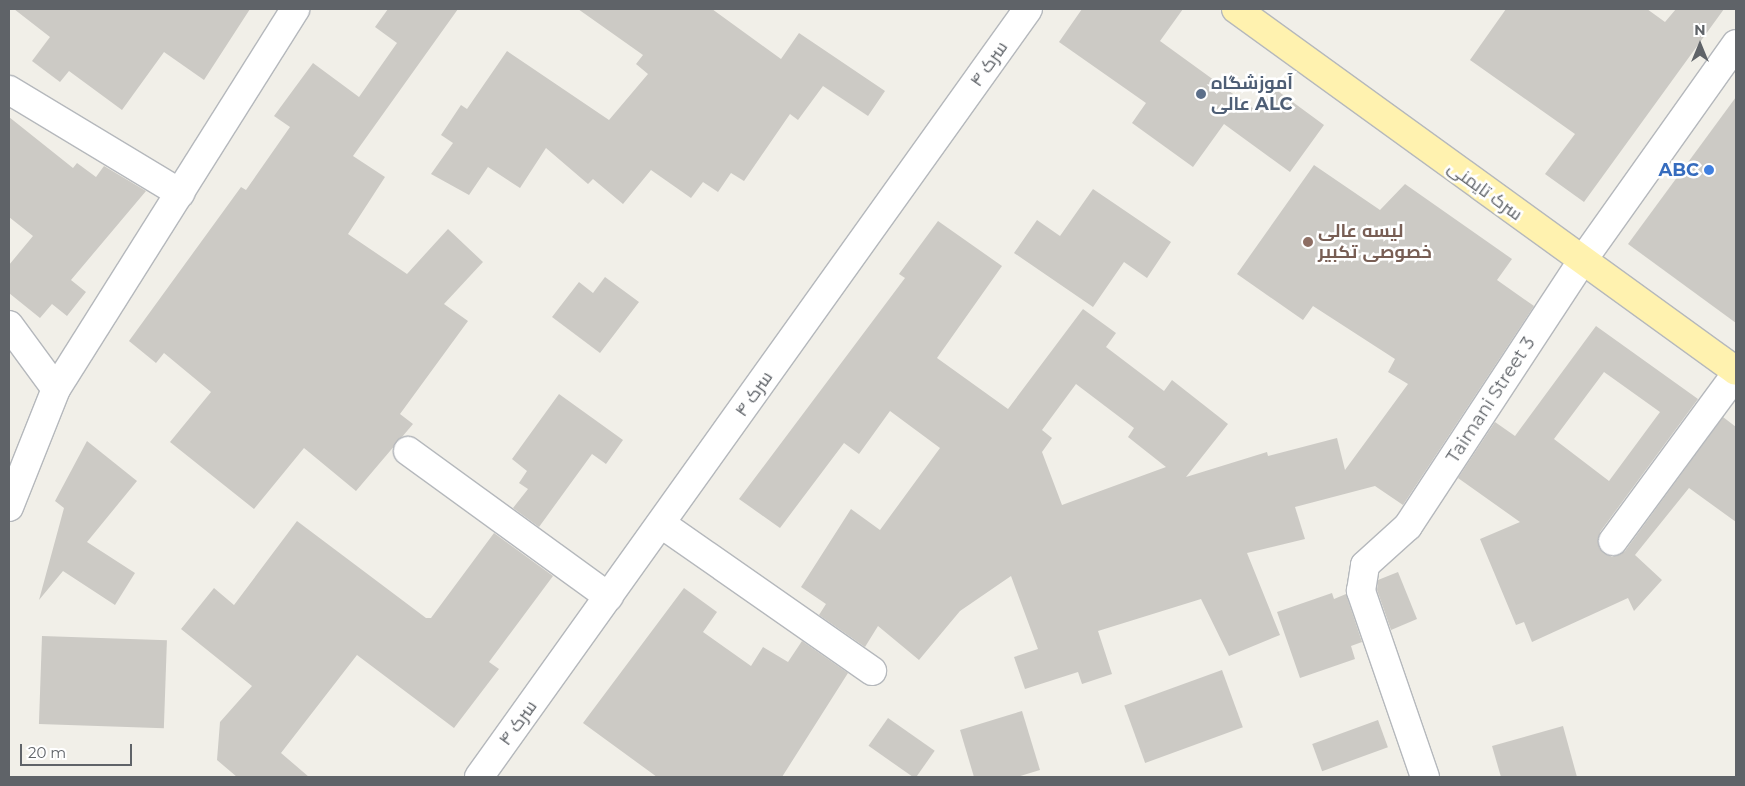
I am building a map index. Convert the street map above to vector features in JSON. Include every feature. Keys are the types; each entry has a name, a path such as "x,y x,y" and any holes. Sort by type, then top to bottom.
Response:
{"main road":[{"name":"سرک تایمنی","path":"1236,9 1736,373"}],"street":[{"path":"9,507 56,388 295,9"},
{"name":"سرک ۴","path":"479,777 663,524 1028,9"},
{"name":"Taimani Street 3","path":"1425,777 1361,591 1361,577 1376,553 1408,526 1582,261 1736,44"},
{"path":"9,90 180,193"},
{"path":"9,324 56,388"},
{"path":"1613,542 1736,373"},
{"path":"408,450 609,597"},
{"path":"663,524 872,671"}],"building":[{"path":"14,9 250,9 204,80 164,52 122,110 69,71 60,82 32,61 50,37"},
{"path":"388,9 458,9 353,156 385,177 348,234 407,274 448,229 483,262 444,304 468,321 400,414 413,424 356,491 304,448 254,509 170,442 211,392 164,353 156,363 129,341 241,187 246,190 290,127 274,116 313,63 359,97 397,43 375,27"},
{"path":"578,9 712,9 781,59 799,33 885,91 868,116 823,86 798,120 790,114 744,181 731,173 718,192 703,182 691,198 651,170 623,204 593,179 588,184 546,148 520,188 488,167 469,195 431,174 453,143 441,135 461,105 467,109 507,51 609,120 648,74 636,64 643,55"},
{"path":"1082,9 1183,9 1160,41 1258,112 1275,89 1324,125 1290,172 1224,124 1193,167 1132,123 1146,103 1059,42"},
{"path":"1506,9 1647,9 1665,22 1676,9 1724,9 1584,202 1545,174 1575,134 1470,60"},
{"name":"ABC","path":"1736,97 1736,323 1628,244"},
{"path":"9,117 73,168 77,163 96,177 104,166 146,191 71,280 86,292 67,316 52,304 40,318 9,293 9,265 33,236 9,217"},
{"path":"1314,165 1380,210 1405,184 1512,259 1497,280 1534,306 1403,505 1375,486 1295,507 1305,539 1247,553 1280,635 1229,656 1201,599 1098,631 1112,674 1082,684 1078,672 1025,689 1014,657 1038,649 1011,576 960,611 919,660 878,626 865,647 819,615 826,604 801,587 851,509 880,530 940,448 890,411 859,454 844,443 780,528 739,499 905,278 899,274 938,221 1002,266 937,358 1008,409 1083,309 1116,333 1106,347 1164,391 1172,380 1228,424 1186,477 1267,452 1268,456 1337,438 1345,470 1408,384 1388,372 1395,359 1313,306 1303,320 1237,274","holes":["1076,384 1134,428 1128,437 1166,467 1062,505 1042,452 1052,438 1042,430"]},
{"path":"1093,189 1171,242 1147,278 1124,262 1093,307 1014,253 1037,220 1060,236"},
{"path":"605,277 639,302 600,353 552,317 579,282 593,293"},
{"path":"1596,326 1698,399 1600,532 1599,548 1612,557 1625,551 1723,417 1736,427 1736,522 1689,488 1635,555 1662,580 1634,611 1628,598 1532,642 1524,622 1516,625 1480,539 1520,522 1458,478 1495,422 1515,436","holes":["1604,372 1660,412 1609,481 1554,439"]},
{"path":"559,394 623,440 606,464 592,454 539,527 513,508 528,489 519,483 527,471 512,459"},
{"path":"87,441 137,481 87,542 135,573 115,605 63,571 39,600 64,508 55,501"},
{"path":"297,521 426,618 431,618 494,533 553,576 489,662 499,669 454,728 357,655 281,753 309,777 237,777 217,760 220,722 252,686 181,629 214,588 234,605"},
{"path":"1398,572 1417,619 1391,630 1377,590 1378,580"},
{"path":"684,588 717,612 703,632 751,666 763,647 788,662 802,641 848,673 782,777 657,777 583,723"},
{"path":"1332,593 1334,599 1346,594 1362,642 1351,646 1355,659 1300,678 1277,612"},
{"path":"42,636 167,640 164,728 39,724"},
{"path":"1222,670 1243,727 1145,763 1124,706"},
{"path":"1022,711 1040,770 1017,777 974,777 960,730"},
{"path":"888,718 935,751 916,777 913,777 868,746"},
{"path":"1378,720 1388,747 1322,771 1312,744"},
{"path":"1563,726 1577,777 1501,777 1492,746"}],"place":[{"name":"آموزشگاه عالی ALC","path":"1201,94"},
{"name":"ABC","path":"1709,170"},
{"name":"لیسه عالی خصوصی تکبیر","path":"1308,242"}]}
